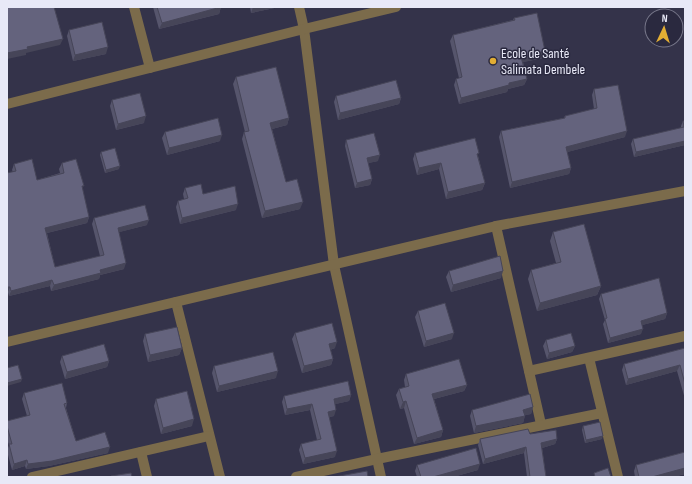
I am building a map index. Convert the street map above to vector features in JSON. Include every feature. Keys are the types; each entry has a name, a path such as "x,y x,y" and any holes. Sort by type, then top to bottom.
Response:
{"street":[{"path":"134,7 150,68"},
{"path":"299,7 304,29 334,265 381,477"},
{"path":"7,104 396,7"},
{"path":"7,342 496,226 685,191"},
{"path":"496,226 541,424"},
{"path":"176,302 220,477"},
{"path":"529,371 685,336"},
{"path":"589,358 618,477"},
{"path":"296,477 377,458 602,413"},
{"path":"32,477 209,436"},
{"path":"141,452 147,477"}],"building":[{"path":"7,7 54,7 63,39 27,47 28,49 7,53"},
{"path":"157,7 221,7 162,23"},
{"path":"537,13 545,51 521,57 527,79 461,98 456,79 462,77 453,35"},
{"path":"102,22 108,47 75,55 69,30"},
{"path":"276,67 289,118 270,123 286,182 297,179 303,202 265,211 244,132 249,131 236,77"},
{"path":"396,80 401,98 340,113 336,96"},
{"path":"618,85 627,131 566,147 571,168 512,182 501,131 565,118 565,116 597,108 594,89"},
{"path":"140,93 146,116 118,124 112,100"},
{"path":"218,118 222,135 169,148 165,132"},
{"path":"683,121 685,121 685,141 636,152 633,139 684,127"},
{"path":"374,133 380,155 367,158 372,179 357,183 346,140"},
{"path":"475,138 479,153 477,154 485,183 448,192 441,163 419,168 415,153"},
{"path":"115,148 120,166 106,170 101,152"},
{"path":"32,159 37,180 64,173 62,163 76,159 84,186 82,186 89,217 45,228 55,267 104,255 94,218 145,205 149,220 118,228 126,263 100,270 101,273 54,285 52,280 11,291 10,287 7,287 7,173 16,171 14,164"},
{"path":"201,184 203,194 235,186 238,204 182,218 178,201 188,198 185,188"},
{"path":"584,224 601,286 540,303 531,270 561,262 553,232"},
{"path":"500,256 503,271 453,285 449,271"},
{"path":"659,278 667,313 641,321 643,329 610,338 601,294"},
{"path":"445,303 454,333 426,341 418,311"},
{"path":"332,323 337,342 329,344 333,359 304,366 295,333"},
{"path":"177,327 182,348 150,355 145,334"},
{"path":"571,333 575,346 549,353 546,340"},
{"path":"104,344 109,361 67,372 62,356"},
{"path":"685,348 685,384 680,365 628,379 624,364"},
{"path":"273,352 278,371 219,386 214,366"},
{"path":"459,359 467,385 432,394 443,430 417,438 406,401 403,402 399,389 409,386 406,374"},
{"path":"18,365 22,379 7,383 7,368"},
{"path":"348,381 351,395 334,399 336,410 328,412 337,451 305,458 301,444 321,439 312,404 287,409 284,396"},
{"path":"62,383 67,403 64,404 76,441 105,432 110,447 52,461 28,464 27,460 14,464 9,444 12,444 7,421 30,415 24,393"},
{"path":"187,391 194,419 163,428 156,399"},
{"path":"530,394 533,407 523,410 525,416 476,426 472,410"},
{"path":"600,422 603,436 586,440 583,426"},
{"path":"528,429 530,434 556,430 557,439 541,443 546,477 530,477 526,447 485,459 480,439"},
{"path":"476,448 480,464 433,477 421,477 417,465"},
{"path":"685,452 685,468 652,477 639,477 636,465"},
{"path":"608,468 611,477 595,477 594,473"},
{"path":"367,471 368,477 334,477"},
{"path":"131,473 132,477 111,477 111,476"}],"place":[{"name":"Ecole de Santé Salimata Dembele","path":"493,61"}]}
